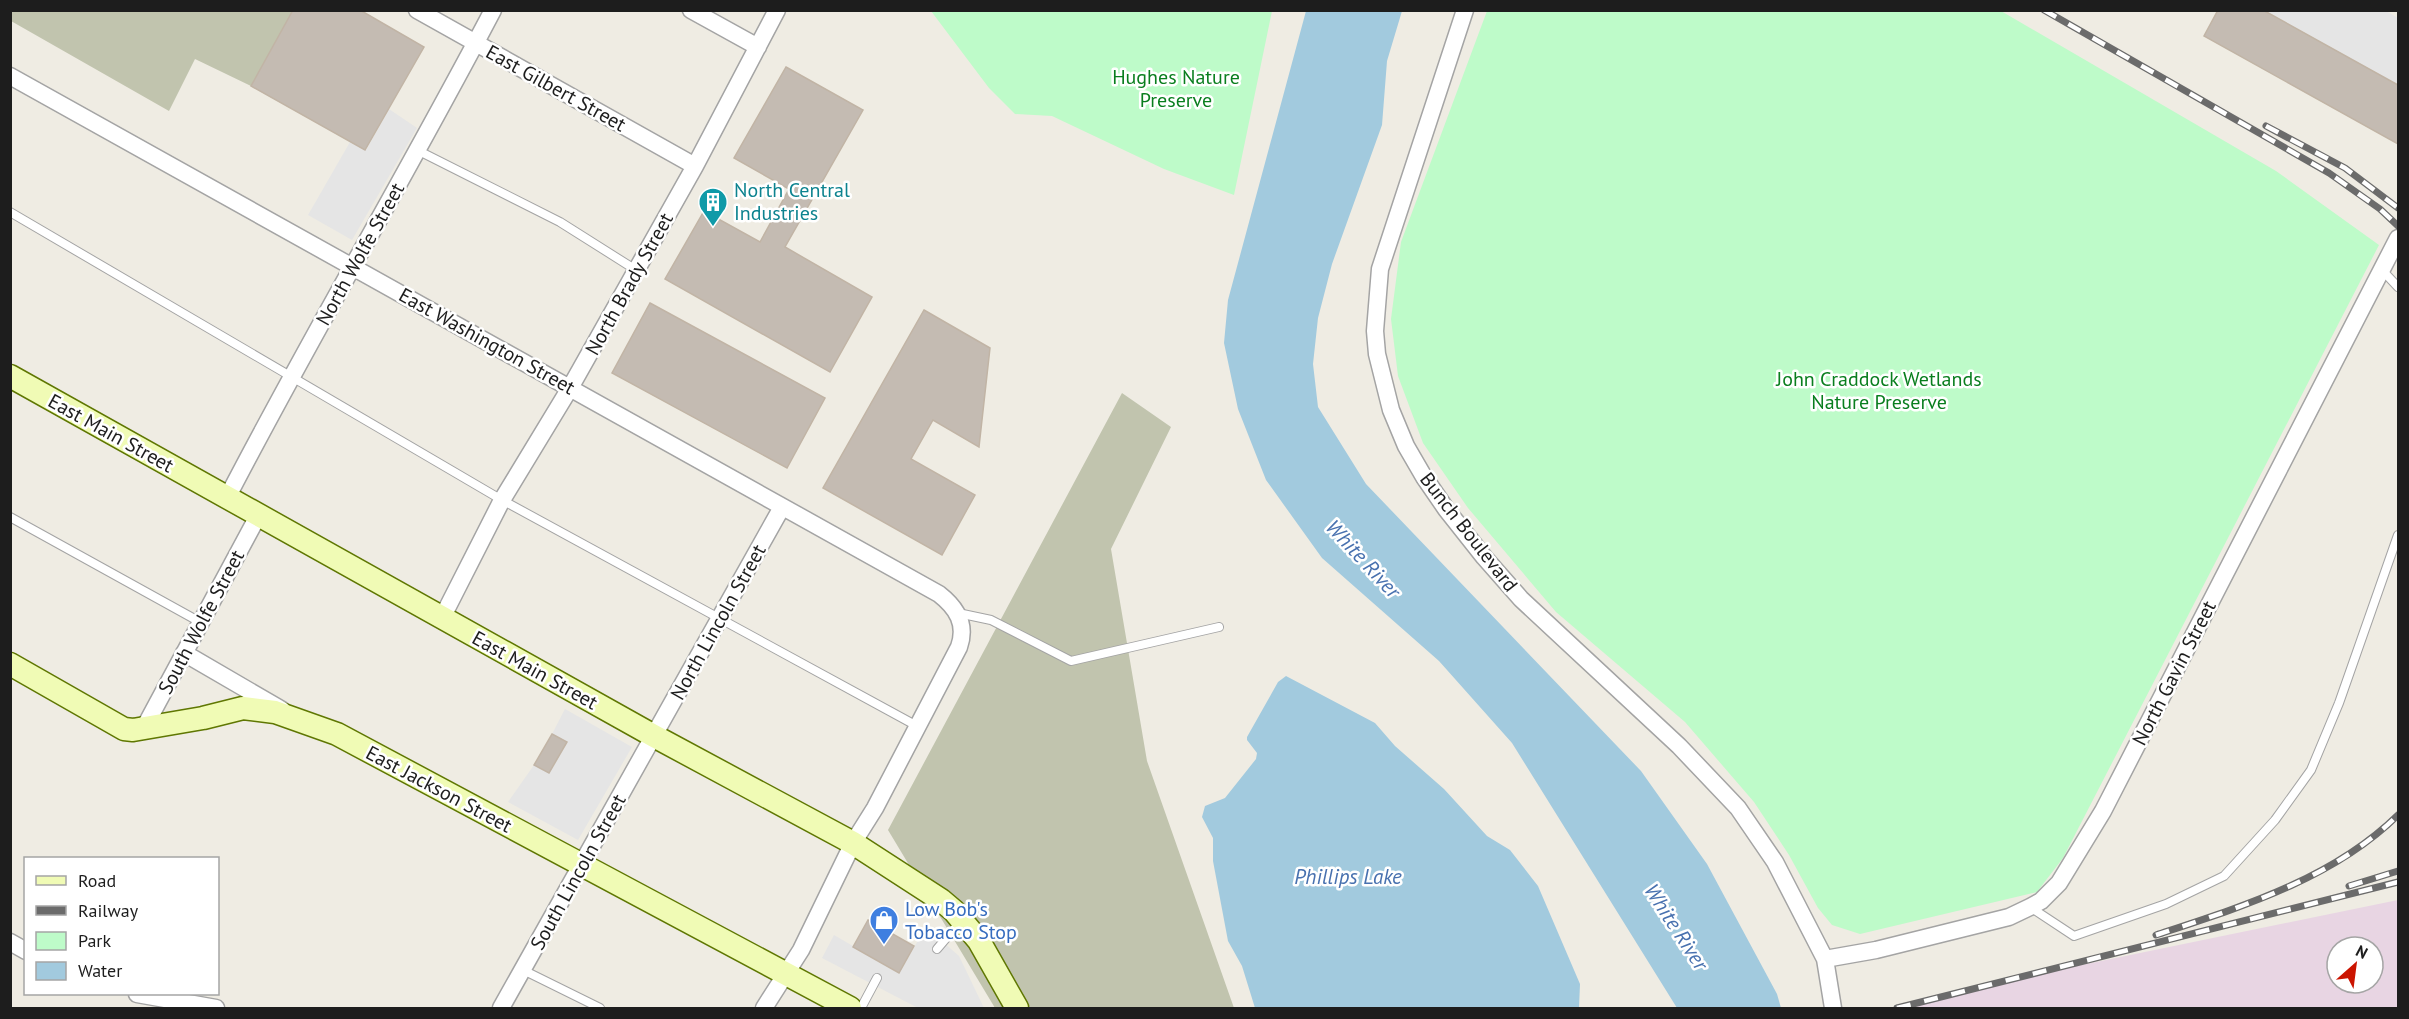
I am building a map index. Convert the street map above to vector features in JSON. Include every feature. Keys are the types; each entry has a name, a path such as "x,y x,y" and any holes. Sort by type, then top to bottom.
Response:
{"main road":[{"name":"East Main Street","path":"10,376 654,736 853,843 941,900 962,920 979,941 1017,1008"},
{"name":"East Jackson Street","path":"10,664 124,729 144,728 243,708 275,712 337,734 850,1008"}],"street":[{"name":"East Gilbert Street","path":"417,10 695,166"},
{"name":"North Wolfe Street","path":"227,498 493,10"},
{"path":"690,10 758,47"},
{"name":"North Brady Street","path":"442,618 502,500 570,388 695,166 777,10"},
{"name":"Bunch Boulevard","path":"1465,10 1380,268 1375,331 1377,354 1390,411 1406,446 1424,477 1446,510 1484,557 1521,599 1679,746 1738,808 1775,861 1826,959 1833,1008"},
{"name":"East Washington Street","path":"10,76 939,594 951,603 958,613"},
{"name":"North Gavin Street","path":"1826,959 2009,917 2041,901 2059,883 2103,811 2398,238"},
{"name":"North Lincoln Street","path":"654,736 782,507"},
{"name":"South Wolfe Street","path":"144,728 258,516"},
{"path":"764,1008 801,950 853,843 875,808 962,639 963,630 958,613"},
{"path":"184,653 303,722"},
{"name":"South Lincoln Street","path":"501,1008 654,736"},
{"path":"10,942 24,950"},
{"path":"148,995 216,1008"}],"lane":[{"path":"417,150 560,222 636,270"},
{"path":"10,212 502,500 917,726"},
{"path":"2382,270 2398,287"},
{"path":"10,517 200,622"},
{"path":"2030,908 2074,936 2166,904 2224,876 2275,820 2311,770 2339,703 2398,535"},
{"path":"958,613 991,620 1071,661 1219,627"},
{"path":"937,949 962,920"},
{"path":"523,970 600,1008"},
{"path":"861,1008 877,978"}],"shaded area":[{"path":"11,10 293,11 251,86 195,59 169,111 11,21"},
{"path":"2263,11 2386,11 2398,18 2398,85"},
{"path":"389,109 417,128 352,240 308,215 350,142 366,150"},
{"path":"1122,393 1171,427 1111,549 1147,761 1234,1008 995,1008 888,830"},
{"path":"565,709 632,747 578,840 508,802 534,765 549,773 566,742 552,734"},
{"path":"2398,900 2398,1008 1897,1008 2028,976"},
{"path":"926,927 959,956 984,1008 918,1008 822,958 834,935 899,973"}],"green space":[{"name":"Hughes Nature Preserve","path":"931,11 1272,11 1234,195 1164,169 1052,116 1015,114 989,88"},
{"name":"John Craddock Wetlands Nature Preserve","path":"1487,11 2001,11 2276,171 2379,245 2063,858 2037,892 1860,934 1832,925 1818,908 1789,855 1754,802 1685,722 1556,612 1468,508 1423,443 1398,376 1391,319 1401,242"}],"water":[{"name":"White River","path":"1306,11 1402,11 1387,61 1382,125 1332,264 1318,318 1313,364 1318,407 1366,484 1641,771 1707,864 1777,994 1781,1008 1677,1008 1512,743 1439,661 1322,558 1266,480 1238,409 1224,343 1228,300"},
{"name":"Phillips Lake","path":"1286,676 1375,723 1395,746 1444,789 1487,836 1510,850 1538,886 1580,984 1579,1008 1255,1008 1242,966 1228,941 1213,861 1213,838 1202,817 1205,806 1225,798 1256,759 1257,753 1247,737 1278,682"}],"building":[{"path":"293,10 360,10 424,47 365,150 251,86"},
{"path":"2218,10 2263,10 2398,85 2398,144 2204,36"},
{"name":"North Central Industries","path":"786,67 863,110 785,247 872,297 830,372 665,279 704,211 760,242 789,189 734,158"},
{"path":"650,303 825,398 787,468 612,373"},
{"path":"924,310 990,348 979,447 933,420 911,459 975,495 942,555 823,488"},
{"path":"552,734 567,742 549,773 534,765"},
{"name":"Low Bob's Tobacco Stop","path":"868,920 914,946 899,973 853,947"}],"railway":[{"path":"2044,10 2329,173 2380,209 2398,226"},
{"path":"2266,126 2345,168 2398,208"},
{"path":"2156,935 2253,902 2315,874 2345,857 2398,815"},
{"path":"2349,886 2398,871"},
{"path":"1897,1008 2398,882"}],"place":[{"name":"North Central Industries","path":"713,228"},
{"name":"Low Bob's Tobacco Stop","path":"884,946"}]}
